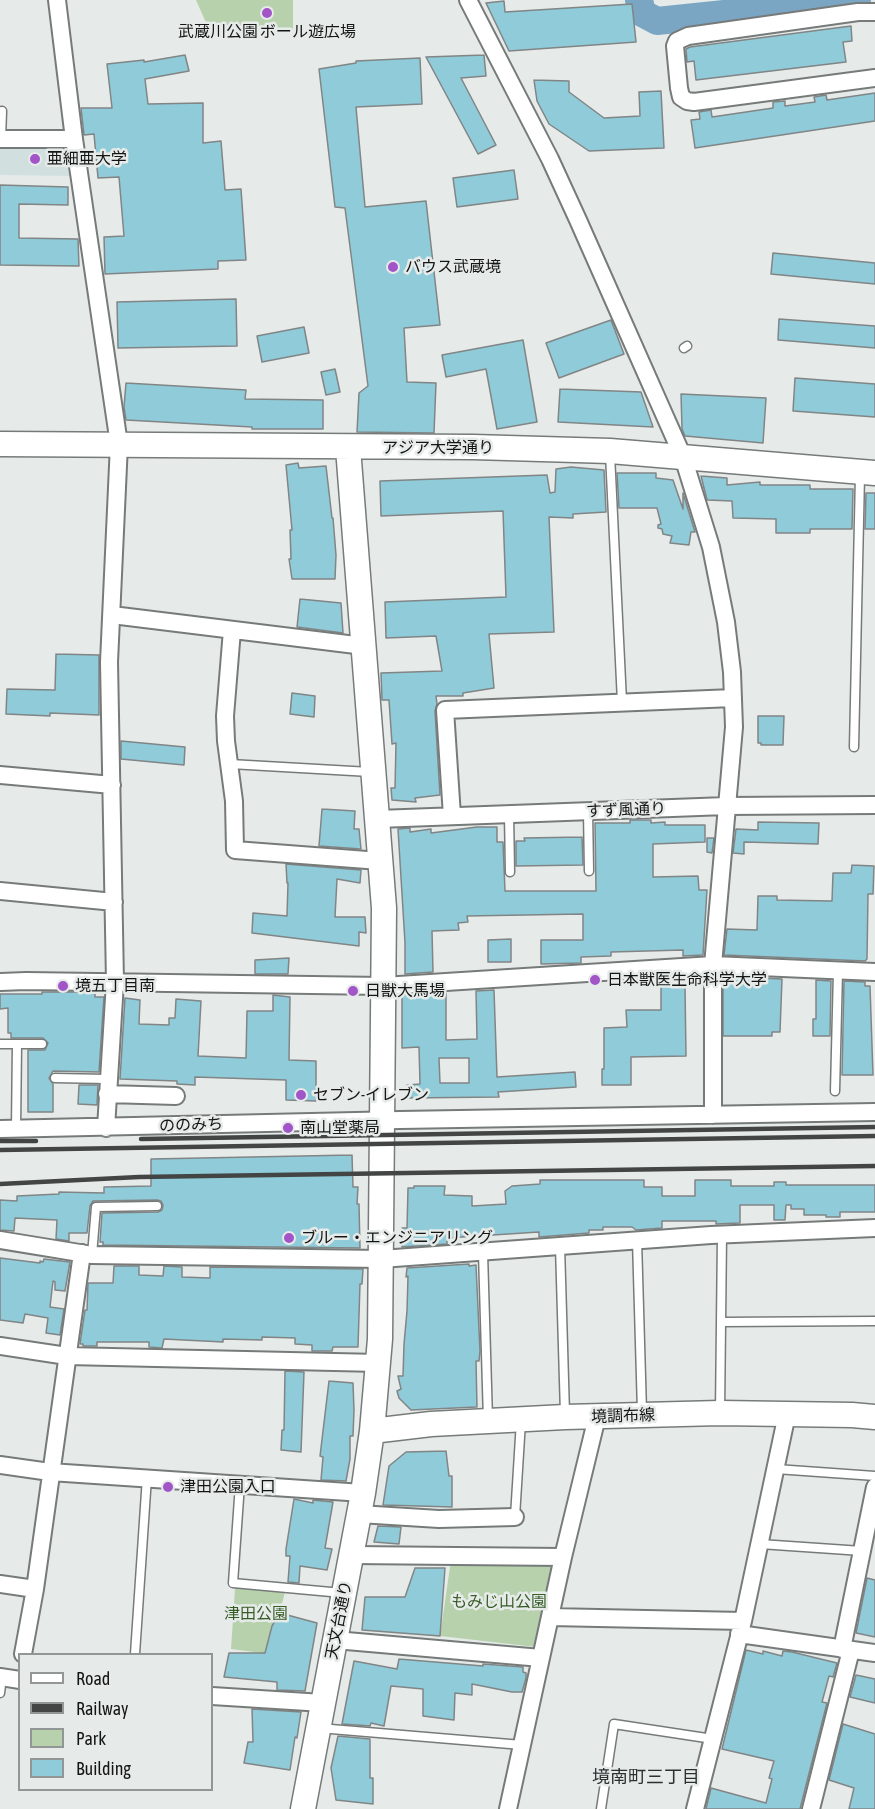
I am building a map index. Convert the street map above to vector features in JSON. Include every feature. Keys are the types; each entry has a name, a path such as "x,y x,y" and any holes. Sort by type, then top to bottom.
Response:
{"street":[{"path":"57,0 74,139 118,444 109,662 115,982 106,1128"},
{"path":"468,0 550,159 682,457 711,547 726,622 734,727 713,965 713,1115"},
{"path":"875,12 858,12 688,36 677,41 675,46 679,88 681,97 687,101 694,102 875,78"},
{"path":"1,139 74,139"},
{"name":"アジア大学通り","path":"0,444 473,447 610,451 868,472"},
{"name":"天文台通り","path":"303,1809 361,1504 379,1363 384,908 348,448"},
{"path":"112,615 364,646"},
{"path":"232,630 225,716 234,801 235,850 381,861"},
{"path":"452,816 444,710 733,698"},
{"path":"0,775 111,785"},
{"name":"すず風通り","path":"378,819 726,806 875,805"},
{"path":"0,891 114,902"},
{"path":"0,982 383,986 713,965 875,972"},
{"path":"107,1087 176,1096"},
{"name":"ののみち","path":"8,1129 875,1112"},
{"path":"0,1240 87,1254 381,1259 637,1240 875,1228"},
{"path":"23,1653 35,1589 67,1356 87,1254"},
{"path":"0,1346 67,1356 379,1363"},
{"name":"境調布線","path":"372,1431 488,1420 642,1415 720,1413 875,1418"},
{"path":"695,1809 741,1628 787,1414"},
{"path":"508,1809 563,1557 597,1417"},
{"path":"0,1465 50,1472 240,1483 439,1519 515,1516"},
{"path":"811,1809 847,1650 862,1551 875,1487"},
{"path":"351,1555 563,1557"},
{"path":"0,1584 35,1589"},
{"path":"550,1617 741,1628 847,1650 875,1653"},
{"path":"335,1640 541,1658"},
{"path":"213,1696 323,1703"}],"lane":[{"path":"1,139 2,111"},
{"path":"610,451 622,702"},
{"path":"854,747 868,472"},
{"path":"230,764 374,772"},
{"path":"588,811 589,871"},
{"path":"509,814 510,873"},
{"path":"835,1091 838,971"},
{"path":"0,1044 42,1044"},
{"path":"8,1129 17,1044"},
{"path":"55,1078 107,1087"},
{"path":"87,1254 96,1207 158,1206"},
{"path":"720,1413 723,1235"},
{"path":"637,1240 642,1415"},
{"path":"560,1246 565,1417"},
{"path":"483,1252 488,1420"},
{"path":"722,1322 875,1321"},
{"path":"515,1516 521,1419"},
{"path":"776,1469 875,1476"},
{"path":"135,1653 147,1477"},
{"path":"240,1483 233,1583 344,1593"},
{"path":"760,1544 862,1551"},
{"path":"601,1809 614,1724 713,1739"},
{"path":"318,1728 522,1745"}],"shaded area":[{"name":"亜細亜大学","path":"0,142 68,142 72,176 0,175"}],"green space":[{"path":"196,0 293,0 293,29 240,29 240,25 207,25"},
{"name":"もみじ山公園","path":"451,1560 553,1562 536,1647 440,1636"},
{"name":"津田公園","path":"235,1588 285,1592 269,1654 231,1649"}],"building":[{"path":"504,1 505,12 632,4 636,42 509,51 486,3"},
{"path":"851,26 852,41 843,42 846,62 696,80 694,61 687,62 686,49 690,47"},
{"path":"185,55 189,71 145,79 148,104 203,103 203,143 221,141 225,190 241,189 246,260 218,261 218,269 105,274 104,237 124,236 119,177 98,178 94,134 84,135 81,108 112,108 107,64 144,60 144,62"},
{"path":"484,55 486,76 461,78 496,145 478,154 426,57"},
{"name":"バウス武蔵境","path":"420,58 422,104 356,107 365,207 426,201 440,325 404,328 407,382 436,383 434,433 357,432 359,393 368,386 345,208 335,207 319,69 356,63 356,61"},
{"path":"534,80 569,81 569,92 604,118 640,116 639,92 661,91 664,148 589,151 549,124 537,101"},
{"path":"875,93 875,121 695,148 691,120 700,119 699,112 711,110 712,117 773,108 773,102 785,101 785,106 815,102 814,97 826,95 827,100"},
{"path":"514,170 518,199 457,207 453,178"},
{"path":"0,185 68,187 68,205 19,204 19,238 78,239 79,266 0,265"},
{"path":"773,253 875,263 875,284 771,274"},
{"path":"236,299 237,346 118,348 117,302"},
{"path":"779,319 875,326 875,348 778,340"},
{"path":"611,320 624,354 559,378 546,343"},
{"path":"304,327 309,353 262,362 257,336"},
{"path":"523,340 537,422 497,429 486,369 446,377 442,355"},
{"path":"335,369 340,392 326,395 321,372"},
{"path":"795,378 875,384 875,417 793,411"},
{"path":"126,383 246,390 245,399 323,400 323,429 252,429 252,427 126,420 124,407"},
{"path":"560,389 641,392 653,427 558,422"},
{"path":"681,394 766,398 763,443 685,436 682,429"},
{"path":"298,463 299,468 326,466 336,555 335,579 292,579 289,559 291,559 290,530 292,530 286,465"},
{"path":"571,467 604,470 606,512 573,514 573,518 549,517 554,632 489,634 494,688 463,693 463,696 436,696 440,795 415,798 416,802 392,800 391,788 395,788 396,743 392,744 389,700 382,700 381,673 442,671 436,636 386,638 385,602 506,597 503,511 381,516 380,481 547,475 550,493 555,492 556,469"},
{"path":"617,473 656,473 656,478 673,480 683,509 683,493 695,532 691,532 689,545 670,543 672,536 663,534 662,529 658,528 661,524 657,508 619,508"},
{"path":"701,476 727,478 727,485 760,482 760,485 810,485 810,489 853,489 852,529 810,529 810,533 776,533 776,519 733,518 732,501 707,500"},
{"path":"866,493 875,493 875,529 865,529"},
{"path":"300,599 341,603 343,633 297,627"},
{"path":"56,654 99,655 99,715 6,714 7,689 55,690"},
{"path":"292,693 315,696 314,717 290,714"},
{"path":"758,716 784,716 783,745 758,743"},
{"path":"121,741 185,747 184,765 121,759"},
{"path":"322,809 355,811 354,829 359,829 361,849 319,846"},
{"path":"630,820 665,822 665,825 705,825 705,842 653,844 653,877 698,876 699,890 707,890 703,955 683,956 683,950 611,952 611,956 581,957 581,963 541,964 541,940 583,940 583,914 467,916 468,922 458,923 459,930 432,931 433,972 405,974 398,829 410,828 410,832 431,829 431,833 477,827 497,827 497,842 503,842 505,891 596,891 595,823 630,823"},
{"path":"758,822 819,823 818,844 744,842 744,854 733,853 736,829 758,830"},
{"path":"582,837 583,865 516,866 516,841 525,841 524,838"},
{"path":"707,838 714,838 712,853 707,852"},
{"path":"286,864 361,870 360,883 337,879 335,917 365,917 366,933 359,932 359,946 252,933 253,913 287,916"},
{"path":"852,865 874,866 873,894 868,894 867,959 865,961 724,955 727,929 757,930 758,896 777,896 777,900 832,901 833,873 851,873"},
{"path":"511,939 511,962 488,962 488,940"},
{"path":"289,958 288,974 255,974 255,960"},
{"path":"723,976 782,979 780,1032 772,1032 772,1036 723,1036"},
{"path":"816,980 831,981 830,1036 813,1036 813,1019 816,1019"},
{"path":"844,981 865,982 865,986 870,986 873,1075 842,1075"},
{"path":"661,986 685,986 686,1056 631,1057 631,1085 602,1085 604,1028 627,1027 626,1010 661,1010"},
{"path":"494,990 497,1077 575,1072 576,1087 498,1092 499,1097 407,1098 407,1085 420,1084 419,1047 402,1048 402,995 446,993 446,1040 477,1039 476,991","holes":["439,1058 469,1058 469,1083 440,1083"]},
{"path":"42,992 95,992 95,997 104,997 99,1072 53,1071 49,1078 53,1084 53,1112 28,1112 28,1050 45,1050 48,1043 43,1038 11,1038 11,1033 8,1033 8,1008 0,1009 0,994 42,994"},
{"path":"273,995 290,997 289,1060 316,1061 316,1101 286,1100 286,1080 195,1077 195,1085 177,1084 177,1081 120,1079 125,998 140,1000 139,1024 169,1025 169,1018 175,1018 176,999 201,1001 198,1056 246,1058 247,1011 273,1011"},
{"path":"79,1085 98,1085 97,1105 78,1104"},
{"path":"352,1155 353,1187 358,1187 360,1248 103,1245 103,1242 100,1242 102,1213 158,1212 162,1210 163,1205 157,1200 93,1201 90,1206 87,1233 69,1233 69,1241 56,1239 57,1220 15,1218 14,1231 0,1230 0,1200 17,1201 17,1196 59,1194 59,1192 104,1193 104,1187 151,1186 151,1159"},
{"path":"540,1180 644,1180 644,1187 662,1187 662,1196 695,1196 695,1180 731,1180 731,1186 774,1186 774,1182 786,1182 786,1185 875,1185 875,1212 840,1212 840,1217 826,1217 826,1215 804,1215 804,1209 791,1209 791,1205 786,1205 785,1220 774,1220 774,1205 740,1205 740,1223 662,1221 662,1228 636,1230 632,1227 603,1227 603,1230 589,1230 589,1233 539,1237 539,1232 447,1238 447,1244 402,1247 402,1228 407,1228 408,1188 445,1186 444,1195 472,1196 472,1206 506,1204 505,1191 512,1186 540,1184"},
{"path":"0,1258 40,1263 44,1259 70,1262 65,1291 55,1290 53,1281 50,1307 64,1309 60,1335 46,1333 48,1318 25,1314 23,1323 0,1320"},
{"path":"469,1264 469,1266 476,1265 480,1351 479,1361 476,1361 477,1407 411,1410 399,1398 397,1391 401,1389 398,1376 403,1376 407,1268"},
{"path":"114,1266 139,1266 139,1275 163,1276 164,1266 182,1267 182,1277 210,1278 210,1267 363,1269 362,1284 360,1284 358,1347 333,1347 332,1351 312,1351 312,1345 295,1344 295,1338 262,1337 262,1340 223,1339 223,1342 164,1339 162,1348 149,1347 149,1342 97,1342 97,1346 83,1346 80,1344 85,1310 87,1310 88,1283 113,1283"},
{"path":"285,1371 304,1372 301,1452 281,1450 282,1430 284,1430"},
{"path":"329,1381 353,1383 353,1436 350,1436 350,1459 346,1481 321,1480 323,1457 320,1456"},
{"path":"446,1451 449,1476 452,1476 452,1507 383,1505 389,1466 406,1452"},
{"path":"294,1499 313,1503 313,1500 333,1502 325,1548 332,1549 327,1570 300,1566 299,1583 288,1582 290,1556 286,1556"},
{"path":"378,1526 401,1527 399,1544 374,1542"},
{"path":"415,1568 445,1568 440,1636 362,1630 365,1597 405,1597"},
{"path":"867,1578 875,1580 875,1637 856,1633"},
{"path":"280,1613 317,1623 305,1691 277,1690 277,1682 224,1677 229,1653 265,1653 272,1626"},
{"path":"746,1650 763,1654 763,1651 782,1656 783,1651 792,1652 837,1663 833,1677 829,1676 822,1702 827,1703 800,1809 706,1809 711,1788 766,1803 774,1761 722,1749"},
{"path":"399,1659 523,1667 526,1678 522,1692 472,1684 472,1695 455,1693 454,1720 423,1716 423,1689 391,1686 384,1726 371,1723 370,1726 342,1724 354,1661 397,1669"},
{"path":"856,1675 875,1679 875,1703 850,1697"},
{"path":"252,1709 301,1712 290,1770 244,1763 248,1742 253,1742"},
{"path":"843,1724 875,1734 875,1809 849,1809 854,1788 829,1780"},
{"path":"338,1736 370,1739 373,1804 336,1800 331,1768"}],"waterway":[{"path":"639,0 642,13 657,21 857,0"}],"railway":[{"path":"141,1139 875,1127"},
{"path":"0,1150 875,1136"},
{"path":"0,1141 36,1141"},
{"path":"0,1184 139,1177 875,1166"}],"place":[{"name":"武蔵川公園 ボール遊広場","path":"267,13"},
{"name":"亜細亜大学","path":"35,159"},
{"name":"バウス武蔵境","path":"393,267"},
{"name":"日本獣医生命科学大学","path":"595,980"},
{"name":"境五丁目南","path":"63,986"},
{"name":"日獣大馬場","path":"353,991"},
{"name":"セブン-イレブン","path":"301,1095"},
{"name":"南山堂薬局","path":"288,1128"},
{"name":"ブルー・エンジニアリング","path":"289,1238"},
{"name":"津田公園入口","path":"168,1487"}],"district":[{"name":"境南町三丁目","path":"646,1777"}]}
